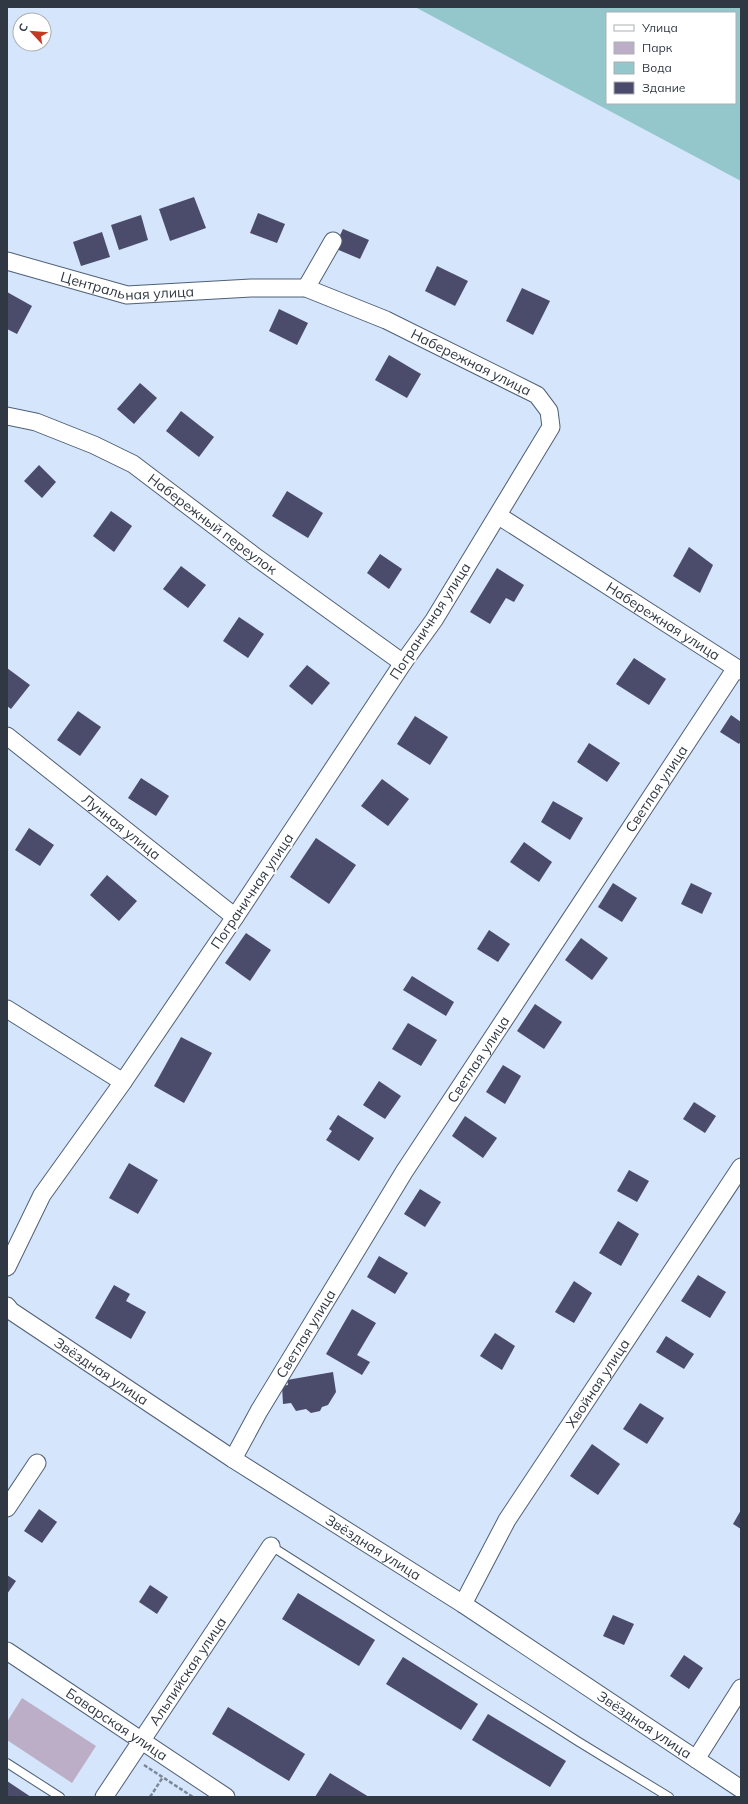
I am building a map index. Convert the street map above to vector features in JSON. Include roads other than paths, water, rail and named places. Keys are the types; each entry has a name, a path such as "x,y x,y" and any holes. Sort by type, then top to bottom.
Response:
{"street":[{"path":"306,288 332,241"},
{"name":"Центральная улица","path":"7,261 127,295 251,288"},
{"name":"Набережная улица","path":"251,288 306,288 386,320 537,395 549,411 551,427 499,516 738,670"},
{"name":"Набережный переулок","path":"7,416 36,422 94,445 133,464 257,558 403,663"},
{"name":"Пограничная улица","path":"7,1267 42,1195 123,1082 235,917 403,663 434,620 499,516"},
{"name":"Светлая улица","path":"233,1460 259,1411 404,1172 738,670"},
{"name":"Лунная улица","path":"7,736 235,917"},
{"path":"7,1009 123,1082"},
{"name":"Хвойная улица","path":"463,1604 507,1520 741,1167"},
{"name":"Звёздная улица","path":"7,1306 10,1311 233,1460 463,1604 741,1789"},
{"path":"7,1508 37,1463"},
{"name":"Альпийская улица","path":"104,1797 271,1546"},
{"name":"Баварская улица","path":"7,1651 226,1797"},
{"path":"696,1759 741,1688"}],"lane":[{"path":"271,1546 579,1742 669,1797"},
{"path":"7,1763 60,1797"}],"water":[{"path":"415,7 741,7 741,181"}]}
